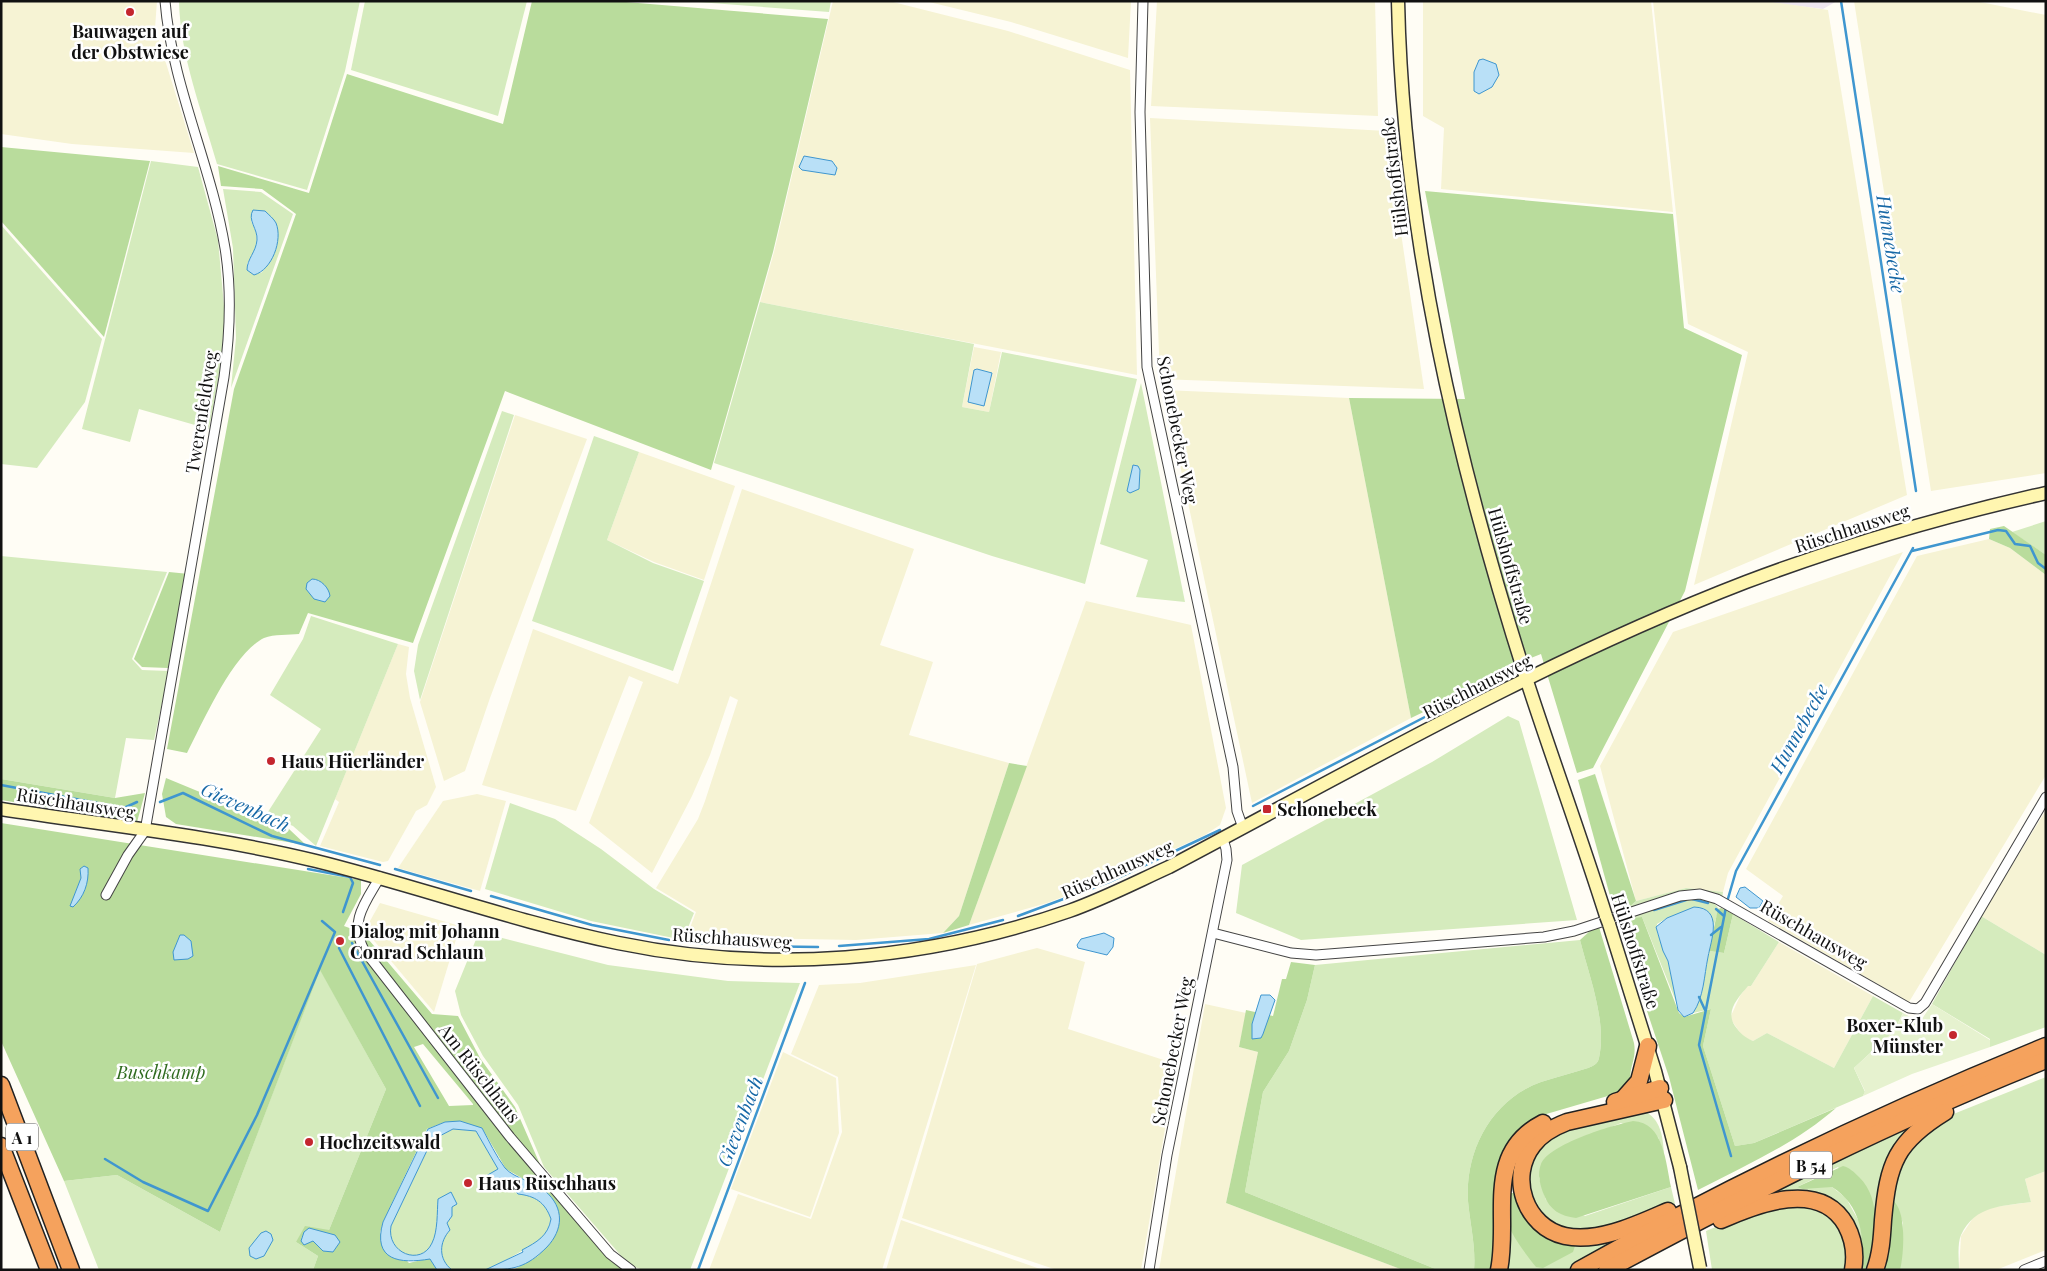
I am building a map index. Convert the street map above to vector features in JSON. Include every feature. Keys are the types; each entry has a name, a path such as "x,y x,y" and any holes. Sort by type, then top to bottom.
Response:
{"highway":[{"path":"1624,1098 1639,1081 1648,1046"},
{"name":"B 54","path":"1579,1270 1776,1166 1915,1101 2046,1046"},
{"name":"B 54","path":"1608,1270 1810,1165 2046,1060"},
{"path":"1875,1270 1882,1240 1888,1182 1900,1150 1916,1131 2019,1071"},
{"name":"A 1","path":"1,1085 71,1270"},
{"path":"1662,1094 1567,1122 1544,1133 1528,1152 1521,1174 1522,1194 1534,1217 1547,1229 1565,1236 1595,1235 1652,1217 1736,1177 1776,1166"},
{"path":"1499,1270 1502,1246 1502,1185 1506,1167 1514,1148 1531,1131 1545,1122 1624,1098 1662,1094"},
{"name":"A 1","path":"1,1146 49,1270"},
{"path":"1612,1270 1643,1260 1755,1206 1793,1199 1820,1203 1841,1218 1854,1244 1853,1270"}],"main road":[{"name":"Hülshoffstraße","path":"1398,1 1407,151 1430,307 1444,381 1470,485 1526,680 1607,920 1662,1094 1680,1167 1700,1269"},
{"name":"Rüschhausweg","path":"1,809 269,852 380,877 553,927 618,943 708,956 784,960 878,955 930,948 1024,925 1113,893 1223,839 1526,680 1681,609 1823,554 1930,521 2046,493"}],"street":[{"name":"Twerenfeldweg","path":"145,831 224,377 230,309 225,249 218,212 177,71 167,29 165,1"},
{"name":"Schonebecker Weg","path":"1143,1 1140,112 1149,379 1232,767 1236,811 1242,828"},
{"name":"Rüschhausweg","path":"1213,933 1291,952 1316,955 1544,937 1574,931 1680,896 1700,894 1717,899 1736,909 1875,990 1909,1008 1918,1009 1925,1003 2046,797"},
{"name":"Rüschhausweg","path":"106,895 128,854 145,831"},
{"name":"Schonebecker Weg","path":"1149,1270 1167,1155 1227,860 1223,839"},
{"name":"Am Rüschhaus","path":"380,877 364,904 357,924 356,932 364,950 510,1138 610,1254 631,1270"},
{"path":"2024,1270 2046,1261"}],"shaded area":[{"path":"1,1 157,1 155,28 194,153 72,144 1,134"},
{"path":"833,1 889,1 1008,31 1130,70 1137,375 760,302 774,252"},
{"path":"925,1 1131,1 1128,58 1011,22"},
{"path":"1157,1 1375,1 1378,116 1151,106"},
{"path":"1423,1 1651,1 1673,212 1441,189 1444,128 1423,116"},
{"path":"1653,1 1765,1 1828,10 1907,495 1694,585 1748,352 1688,324"},
{"path":"1759,1 1837,1 1823,9"},
{"path":"1854,1 1975,1 2046,15 2046,473 1931,491"},
{"path":"1150,118 1386,131 1424,389 1160,379"},
{"path":"974,347 1001,352 989,412 962,407"},
{"path":"1164,390 1349,398 1411,718 1252,803"},
{"path":"515,415 587,439 490,698 465,771 444,781 420,702"},
{"path":"639,452 735,486 704,580 654,562 607,540"},
{"path":"742,489 914,549 880,645 933,662 909,735 1009,763 959,916 943,933 856,940 742,938 688,933 696,912 656,888 698,819 705,801 738,700 730,696 710,755 692,796 652,873 589,823 643,682 629,676 576,811 482,785 533,629 678,684"},
{"path":"1989,539 2010,548 2046,575 2046,775 1909,1002 1768,921 1783,896 1746,869 1917,556"},
{"path":"1903,552 1728,873 1723,892 1686,888 1636,901 1600,766 1673,632"},
{"path":"1086,601 1191,625 1226,808 1220,825 1205,835 1109,879 1047,903 969,925"},
{"path":"398,644 409,647 406,674 410,698 436,787 427,805 416,811 388,861 383,862 320,846 339,802 335,799"},
{"path":"477,794 506,801 480,891 398,868 443,801"},
{"path":"2046,810 2046,955 1981,916"},
{"path":"380,903 460,926 434,1012 365,930"},
{"path":"1779,942 1873,996 1834,1068 1767,1033 1753,1041 1743,1037 1730,1018 1740,996 1748,985 1751,986"},
{"path":"1037,948 1085,962 1068,1029 1176,1064 1141,1270 1057,1270 902,1218 977,964"},
{"path":"976,965 882,1270 709,1270 738,1194 811,1219 842,1132 838,1077 791,1054 819,985 860,983"},
{"path":"1205,1004 1246,1013 1239,1047 1258,1052 1226,1203 1403,1270 1159,1270"},
{"path":"783,1052 836,1078 839,1133 810,1217 731,1189"},
{"path":"2046,1171 2046,1250 1996,1270 1959,1270 1961,1236 1975,1215 1986,1208 2031,1202 2025,1179"},
{"path":"901,1220 1043,1270 886,1270"}],"green space":[{"path":"179,1 360,1 345,71 307,190 217,164 183,42"},
{"path":"365,1 527,1 498,116 351,70"},
{"path":"532,1 614,1 828,19 773,252 711,470 505,391 413,643 308,613 299,634 277,635 264,638 252,646 241,658 210,707 187,753 167,749 234,389 296,214 262,189 221,186 218,166 309,193 347,74 503,124"},
{"path":"685,1 831,1 829,12"},
{"path":"1,147 150,161 104,337 1,221"},
{"path":"151,161 198,167 218,240 225,342 209,429 139,409 130,442 82,429"},
{"path":"223,189 261,192 293,214 231,388 236,338 233,248","holes":["271,217 275,224 277,238 274,254 261,273 247,264 253,253 257,238 251,221"]},
{"path":"1425,191 1673,214 1684,328 1742,355 1685,591 1593,768 1577,773 1541,654 1501,670 1478,686 1411,718 1349,398 1465,399"},
{"path":"1,225 102,339 85,402 37,468 1,464"},
{"path":"760,302 974,344 962,407 989,412 1002,352 1137,379 1085,584 992,556 714,463"},
{"path":"1141,383 1185,602 1136,597 1148,560 1100,544"},
{"path":"502,411 514,415 420,700 414,671 418,645"},
{"path":"594,436 639,452 607,540 653,563 704,581 673,671 532,621"},
{"path":"2046,521 2046,555 2012,532"},
{"path":"2004,526 2046,555 2046,575 2010,548 1989,539 1990,529"},
{"path":"1,556 167,572 132,659 142,670 169,671 154,740 126,738 115,798 1,779"},
{"path":"169,572 189,574 168,668 142,667 134,659"},
{"path":"311,616 398,644 316,846 293,826 266,815 321,729 270,695 303,639"},
{"path":"1508,716 1519,721 1577,920 1301,940 1236,913 1242,865 1432,762"},
{"path":"1009,763 1027,766 969,925 943,933 959,916"},
{"path":"1595,774 1636,901 1626,910 1615,914 1578,780"},
{"path":"166,778 289,829 306,845 176,824 166,817 162,794"},
{"path":"1,779 115,798 145,793 137,822 1,800"},
{"path":"510,803 555,819 601,849 654,889 694,913 683,940 591,921 485,889"},
{"name":"Buschkamp","path":"1,823 361,880 361,894 344,926 363,933 432,1014 458,1016 480,1058 515,1107 542,1169 626,1270 513,1270 538,1256 560,1219 556,1206 545,1191 506,1169 482,1128 445,1122 427,1129 383,1222 380,1233 409,1263 430,1258 437,1270 313,1270 318,1256 296,1242 305,1226 329,1230 386,1089 320,970 220,1232 117,1175 64,1181 1,1041","holes":["423,1044 473,1104 473,1105 449,1106 414,1047","309,1228 337,1245 333,1252 313,1241 301,1238"]},
{"path":"1686,888 1723,892 1722,899 1711,894 1644,905 1640,903 1635,909 1626,910 1636,901"},
{"path":"1688,896 1711,899 1719,909 1714,925 1710,916 1697,907 1667,918 1657,924 1657,932 1668,961 1677,1004 1642,917 1628,918"},
{"path":"1721,908 1733,914 1724,953 1709,951 1718,909"},
{"path":"1733,914 1779,942 1751,986 1748,986 1740,995 1732,1010 1731,1015 1735,1026 1747,1038 1753,1041 1767,1033 1834,1068 1873,996 1903,1013 1894,1031 1854,1068 1865,1092 1863,1096 1754,1143 1735,1146 1703,1046 1711,1009 1693,1013 1702,993 1709,951 1724,953"},
{"path":"1981,916 2046,955 2046,1027 1990,1047 1990,1039 1932,1004"},
{"path":"1642,917 1679,1013 1684,1017 1711,1009 1703,1046 1735,1146 1754,1143 1836,1108 1787,1143 1698,1190 1669,1077 1617,921"},
{"path":"1599,927 1634,1043 1631,1080 1618,1093 1543,1115 1521,1130 1493,1270 1474,1270 1474,1244 1468,1201 1468,1182 1471,1164 1485,1130 1495,1114 1523,1090 1541,1082 1588,1068 1598,1060 1601,1044 1599,1014 1580,940 1591,930"},
{"path":"479,932 608,965 728,981 800,983 690,1270 643,1270 629,1265 544,1167 518,1105 483,1056 461,1015 455,991"},
{"path":"1580,940 1599,1014 1601,1044 1598,1060 1588,1068 1541,1082 1523,1090 1495,1114 1485,1130 1471,1164 1468,1182 1468,1201 1474,1244 1474,1270 1438,1270 1245,1192 1263,1092 1289,1051 1307,1000 1315,965"},
{"path":"1291,962 1315,965 1307,1000 1289,1051 1263,1092 1245,1192 1438,1270 1403,1270 1226,1203 1258,1052 1239,1047 1246,1010 1273,1016 1282,979 1286,979"},
{"name":"Hochzeitswald","path":"320,969 386,1089 329,1230 296,1242 318,1256 313,1270 99,1270 64,1181 117,1175 220,1232"},
{"path":"1932,1004 1990,1040 1990,1047 1912,1074 1863,1096 1865,1091 1854,1068 1894,1031 1903,1013 1920,1022"},
{"path":"2046,1077 2046,1171 2025,1179 2031,1202 2000,1206 1982,1212 1974,1218 1961,1235 1959,1270 1900,1270 1903,1223 1892,1200 1894,1182 1908,1149 1951,1115"},
{"path":"1644,1111 1650,1114 1658,1124 1662,1135 1664,1154 1658,1137 1621,1123 1559,1148 1539,1178 1546,1200 1585,1216 1671,1187 1675,1204 1603,1230 1562,1231 1531,1205 1528,1164 1551,1134"},
{"path":"1633,1121 1643,1123 1651,1128 1657,1136 1665,1156 1671,1187 1576,1218 1560,1214 1549,1205 1541,1187 1539,1172 1541,1164 1546,1157 1556,1149 1582,1136"},
{"path":"1916,1123 1910,1131 1869,1270 1865,1270 1874,1236 1838,1167 1797,1187 1832,1187 1846,1198 1861,1225 1863,1242 1862,1262 1833,1206 1737,1207"},
{"path":"453,1129 476,1131 498,1169 498,1182 514,1189 518,1194 535,1198 543,1204 551,1219 546,1234 537,1242 491,1269 452,1270 447,1266 441,1250 443,1240 450,1230 447,1223 452,1216 452,1207 438,1199 435,1233 432,1243 427,1250 420,1254 406,1254 399,1250 391,1235 391,1226 432,1140"},
{"path":"1843,1166 1859,1177 1867,1186 1872,1197 1875,1221 1874,1234 1865,1270 1860,1270 1862,1246 1859,1223 1855,1213 1842,1194 1832,1187 1803,1189 1797,1187"},
{"path":"1510,1193 1516,1193 1576,1243 1573,1252 1543,1268 1536,1267 1507,1223 1505,1208"},
{"path":"1892,1200 1897,1205 1902,1222 1903,1243 1900,1270 1880,1270"},
{"path":"1805,1204 1827,1216 1840,1228 1845,1245 1847,1270 1712,1270 1706,1231 1754,1211"},
{"path":"1505,1210 1576,1243 1647,1226 1567,1270 1503,1270"}],"water":[{"path":"1483,59 1496,64 1499,75 1492,87 1479,94 1474,91 1474,72 1479,60"},
{"path":"804,156 832,161 837,168 835,175 802,170 799,167"},
{"path":"253,210 265,211 273,218 278,230 277,246 271,261 254,275 247,270 248,262 257,240 251,217"},
{"path":"974,370 992,373 984,406 968,402"},
{"path":"1133,465 1138,466 1140,470 1139,489 1130,493 1127,491"},
{"path":"312,579 324,584 328,590 330,596 325,602 314,599 306,589 307,583"},
{"path":"84,866 88,868 87,884 80,899 73,907 70,906 81,878 80,869"},
{"path":"1745,887 1763,901 1759,908 1750,908 1736,897 1740,888"},
{"path":"1694,907 1709,913 1712,919 1713,934 1697,1007 1693,1013 1684,1017 1678,1010 1668,961 1656,927 1667,918"},
{"path":"1104,933 1114,938 1113,947 1107,955 1078,948 1077,945 1081,939"},
{"path":"180,935 184,935 191,941 193,956 188,959 174,960 173,952"},
{"path":"1261,995 1270,995 1275,1000 1261,1038 1252,1039 1252,1024"},
{"path":"460,1121 482,1128 505,1168 514,1175 541,1188 556,1205 560,1219 556,1233 547,1247 526,1264 511,1268 485,1270 523,1252 522,1250 537,1241 544,1234 550,1225 551,1219 546,1208 534,1198 518,1194 514,1189 502,1188 498,1182 491,1185 486,1176 498,1169 476,1131 453,1129 432,1140 391,1226 391,1235 399,1250 406,1254 420,1254 427,1250 434,1238 438,1199 451,1192 457,1204 452,1207 452,1216 447,1223 450,1230 442,1245 442,1256 447,1266 452,1270 437,1270 430,1259 399,1260 385,1252 381,1245 383,1222 428,1129 445,1122"},
{"path":"309,1228 335,1235 340,1242 333,1252 323,1251 313,1241 304,1245 301,1241 304,1232"},
{"path":"266,1231 271,1234 273,1240 264,1256 256,1259 250,1256 249,1248 261,1233"}],"waterway":[{"name":"Hunnebecke","path":"1841,1 1916,491"},
{"path":"1912,551 1998,530 2006,531 2015,544 2030,546 2038,563 2046,569"},
{"name":"Hunnebecke","path":"1727,902 1736,871 1913,548"},
{"path":"1253,806 1479,689"},
{"name":"Gievenbach","path":"1,785 124,808 137,802"},
{"name":"Gievenbach","path":"160,802 183,793 272,836 380,865"},
{"path":"1018,916 1109,882 1220,830"},
{"path":"308,869 350,877 353,883 343,912"},
{"name":"Gievenbach","path":"395,869 471,891"},
{"name":"Gievenbach","path":"491,896 592,925 669,940"},
{"path":"1692,899 1708,903"},
{"path":"1654,910 1686,900"},
{"name":"Hunnebecke","path":"1726,907 1699,1045 1731,1156"},
{"path":"1716,909 1724,916"},
{"path":"839,946 929,939 1003,920"},
{"path":"105,1159 143,1182 208,1211 257,1115 335,932 322,921"},
{"name":"Hunnebecke","path":"1711,935 1721,927"},
{"name":"Gievenbach","path":"691,942 734,946 818,947"},
{"path":"352,943 438,1098"},
{"path":"339,948 420,1106"},
{"name":"Gievenbach","path":"698,1270 805,983"},
{"name":"Hunnebecke","path":"1699,997 1705,1010"}],"place":[{"name":"Bauwagen auf der Obstwiese","path":"130,12"},
{"name":"Haus Hüerländer","path":"271,761"},
{"name":"Schonebeck","path":"1267,809"},
{"name":"Dialog mit Johann Conrad Schlaun","path":"340,941"},
{"name":"Boxer-Klub Münster","path":"1953,1035"},
{"name":"Hochzeitswald","path":"309,1142"},
{"name":"Haus Rüschhaus","path":"468,1183"}]}
